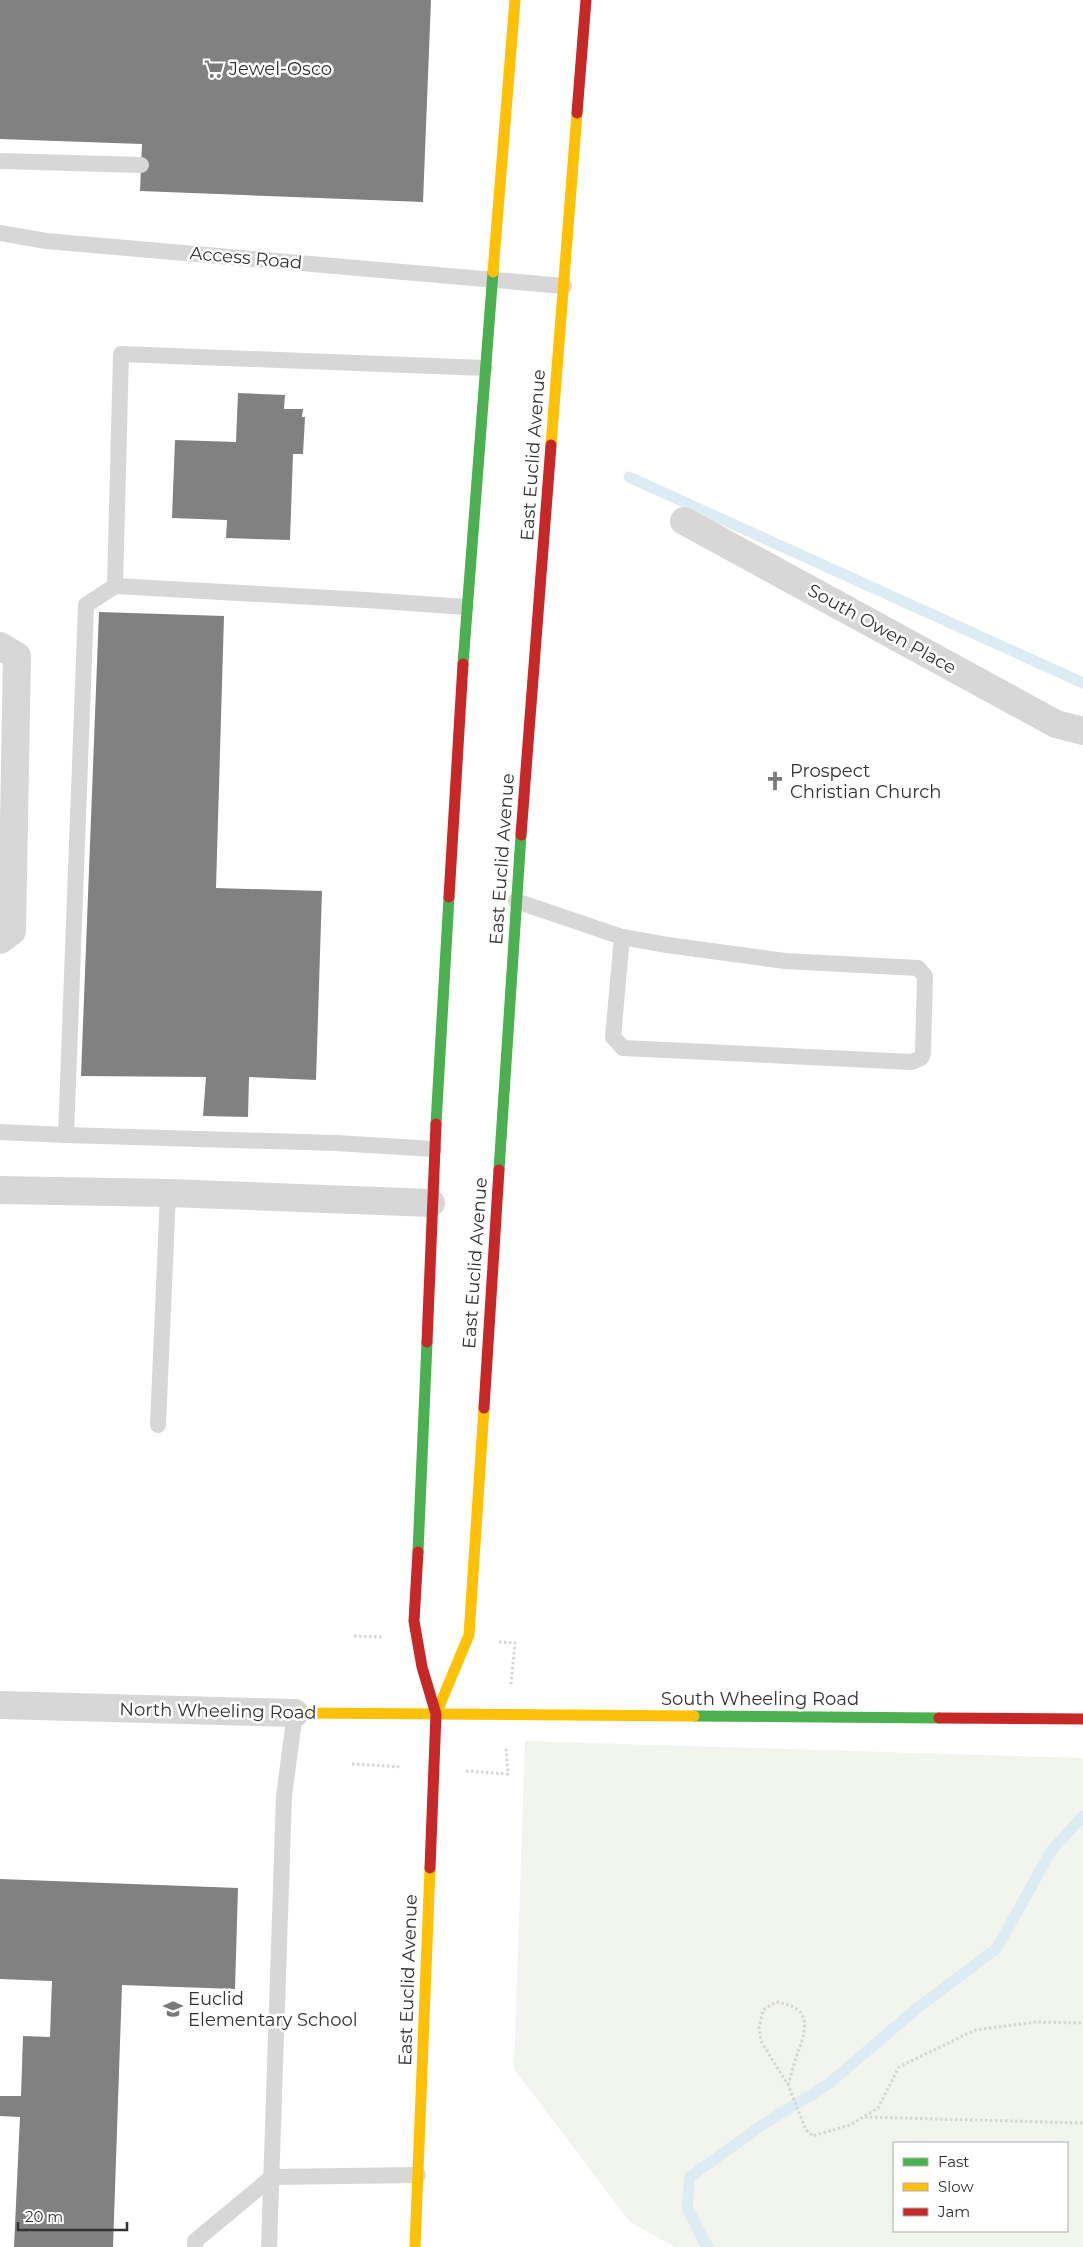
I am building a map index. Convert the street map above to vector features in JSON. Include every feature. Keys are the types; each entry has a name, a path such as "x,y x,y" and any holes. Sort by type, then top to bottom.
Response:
{"main road":[{"name":"East Euclid Avenue","path":"415,2247 436,1714 422,1667 414,1621 424,1442 431,1203 466,607 515,0"},
{"name":"East Euclid Avenue","path":"436,1714 468,1635 516,901 586,0"},
{"name":"North Wheeling Road","path":"296,1713 436,1714"},
{"name":"South Wheeling Road","path":"436,1714 1083,1719"}],"street":[{"name":"South Owen Place","path":"684,521 1056,724 1083,731"},
{"path":"0,646 17,656 12,931 0,940"},
{"path":"0,1190 168,1193 431,1203"},
{"name":"North Wheeling Road","path":"0,1705 296,1713"}],"lane":[{"path":"0,161 141,166"},
{"name":"Access Road","path":"0,233 46,241 564,286"},
{"path":"115,586 122,354 485,368"},
{"path":"66,1135 86,605 115,586 466,607"},
{"path":"516,901 622,937 784,961 918,968 926,976 923,1053 921,1058 912,1062 623,1048 613,1037 622,937"},
{"path":"0,1132 336,1143 434,1149"},
{"path":"158,1425 168,1193"},
{"path":"269,2247 284,1796 296,1713"},
{"path":"195,2247 195,2241 272,2176 418,2175"}],"path":[{"path":"788,2085 805,2037 805,2022 799,2010 787,2004 776,2002 763,2010 759,2028 761,2041 788,2085 806,2130 813,2136 850,2125 878,2108 899,2067 975,2030 1036,2022 1083,2022"},
{"path":"864,2116 1083,2123"}],"shaded area":[{"path":"525,1741 1083,1758 1083,2247 675,2247 630,2222 514,2069"}],"building":[{"name":"Jewel-Osco","path":"0,0 431,0 423,202 140,191 142,144 0,139"},
{"path":"238,393 285,395 284,409 303,409 302,417 305,417 303,454 293,454 290,540 226,538 227,520 172,518 175,440 236,442"},
{"path":"99,612 224,616 216,888 322,891 316,1080 249,1077 248,1117 203,1116 206,1077 81,1076"},
{"path":"0,1879 238,1888 235,1989 122,1985 113,2247 14,2247 20,2117 0,2116 0,2096 21,2096 23,2036 50,2037 52,1981 0,1979"}],"waterway":[{"path":"629,477 1083,683"},
{"path":"709,2247 705,2243 687,2207 690,2177 762,2125 827,2085 915,2010 997,1948 1051,1851 1083,1816"}],"traffic: fast":[{"path":"463,664 493,272"},
{"path":"499,1170 521,835"},
{"path":"436,1124 449,897"},
{"path":"418,1552 427,1342"},
{"path":"694,1716 939,1718"}],"traffic: slow":[{"path":"493,272 515,0"},
{"path":"551,445 577,113"},
{"path":"436,1714 469,1635 484,1408"},
{"path":"295,1713 694,1716"},
{"path":"415,2247 430,1868"}],"traffic: jam":[{"path":"577,113 586,0"},
{"path":"521,835 551,445"},
{"path":"449,897 463,664"},
{"path":"427,1342 436,1124"},
{"path":"484,1408 499,1170"},
{"path":"418,1552 414,1621 422,1667 436,1714 430,1868"},
{"path":"939,1718 1083,1719"}],"place":[{"name":"Jewel-Osco","path":"214,69"},
{"name":"Prospect Christian Church","path":"775,781"},
{"name":"Euclid Elementary School","path":"173,2009"}]}
